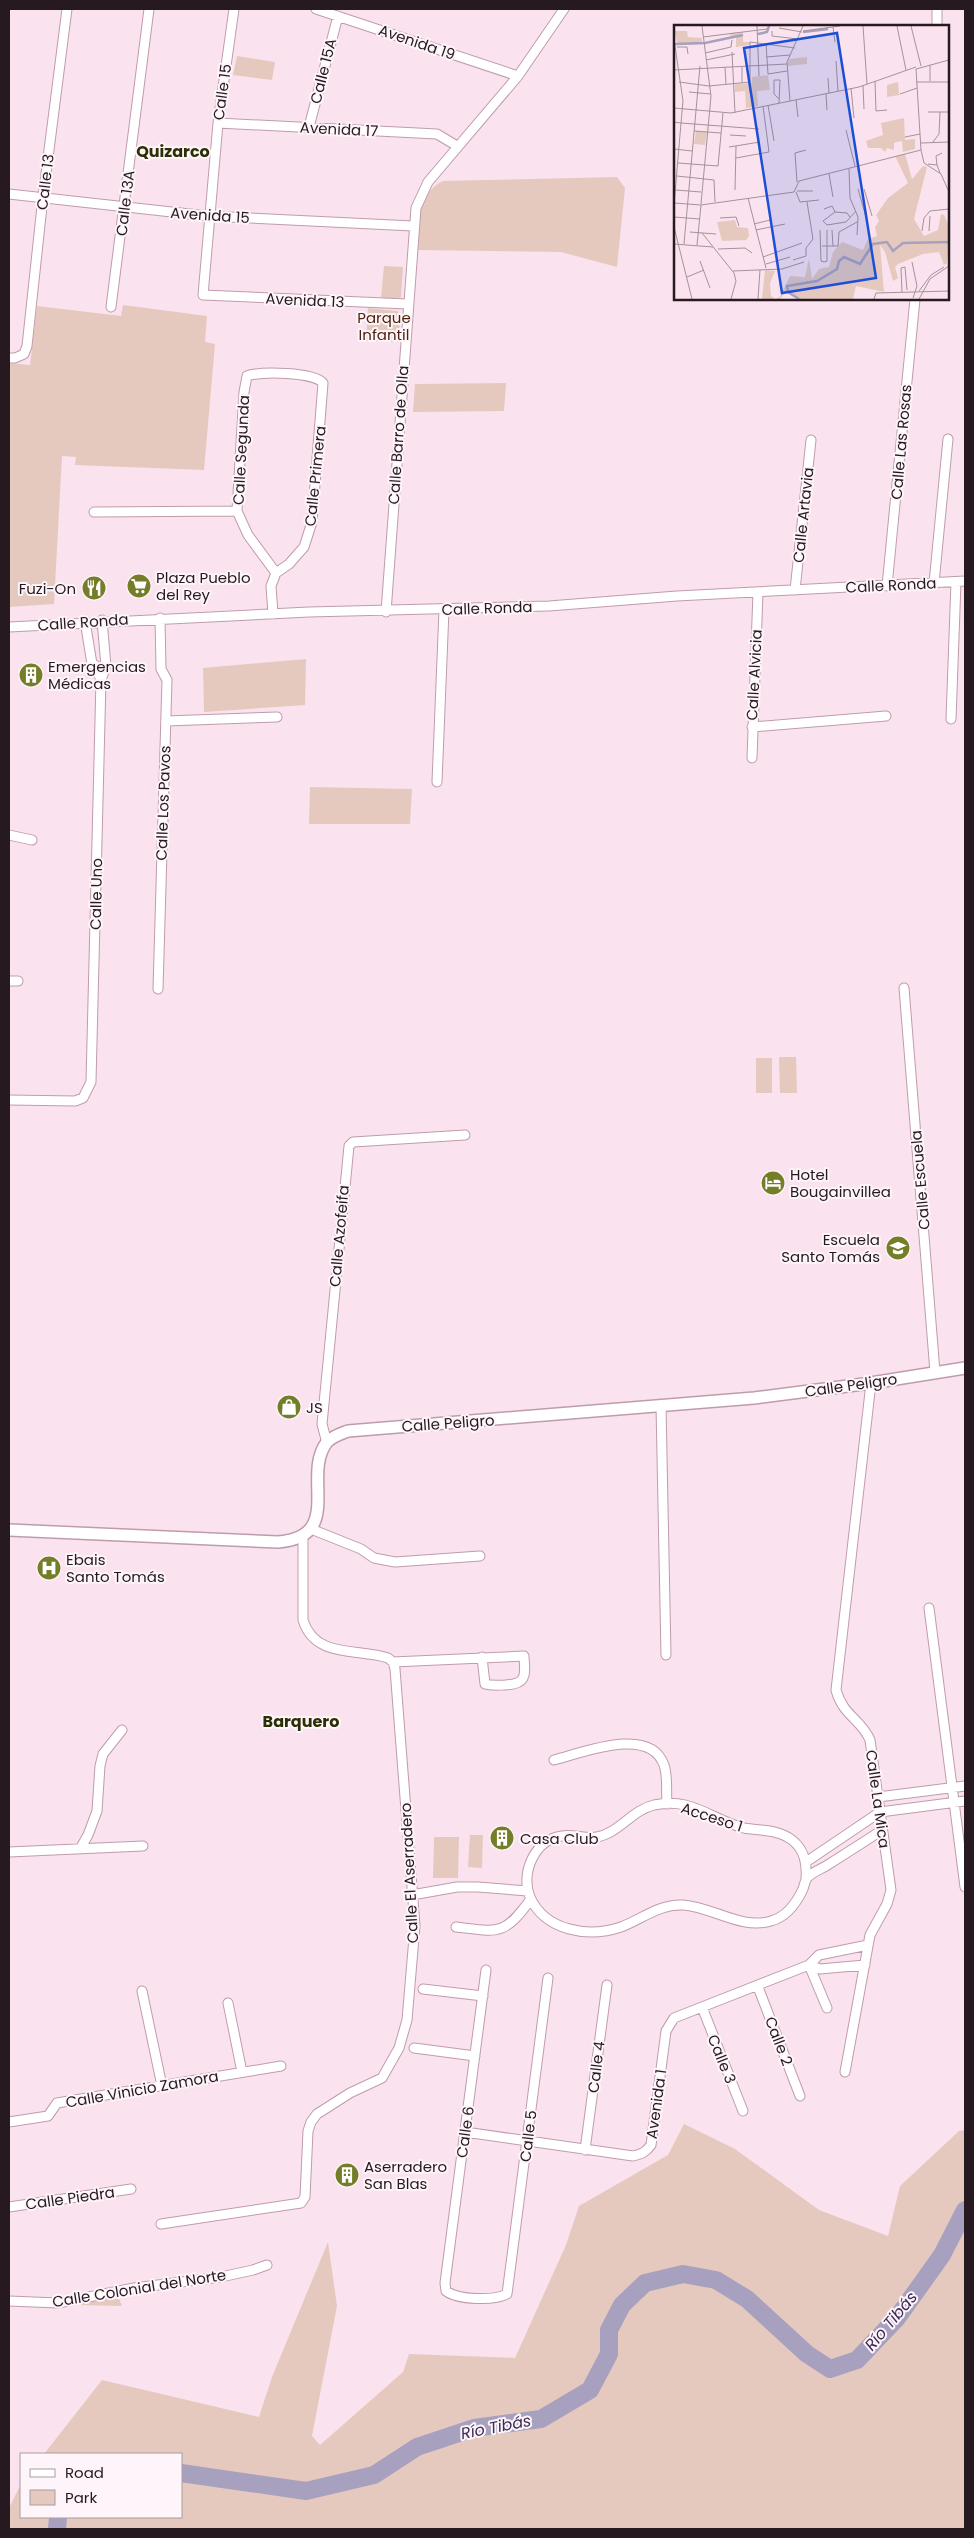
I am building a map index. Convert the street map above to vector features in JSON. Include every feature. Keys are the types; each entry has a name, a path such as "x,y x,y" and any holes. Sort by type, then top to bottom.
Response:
{"main road":[{"name":"Calle Peligro","path":"327,1443 342,1433 362,1429 754,1398 871,1383 965,1368"},
{"path":"9,1530 278,1542 295,1541 307,1533 317,1507 320,1462 327,1443"}],"street":[{"name":"Calle 13","path":"9,358 15,358 24,354 27,346 43,197 67,9"},
{"name":"Calle 13A","path":"111,307 150,9"},
{"name":"Calle 15","path":"203,295 208,216 218,123 234,9"},
{"name":"Avenida 19","path":"316,9 518,76"},
{"name":"Calle Barro de Olla","path":"386,612 412,226 416,208 424,188 457,146 518,76 564,9"},
{"path":"937,9 937,25"},
{"name":"Calle 15A","path":"309,127 338,16"},
{"name":"Avenida 17","path":"218,123 437,134 457,146"},
{"name":"Avenida 15","path":"9,194 208,216 412,226"},
{"name":"Avenida 13","path":"203,295 407,304"},
{"name":"Calle Las Rosas","path":"887,586 915,300"},
{"name":"Calle Primera","path":"247,376 257,372 315,377 323,383 312,522 309,535 304,548 289,564 276,573"},
{"name":"Calle Segunda","path":"247,376 244,392 238,512 248,535 276,573"},
{"path":"934,583 948,439"},
{"name":"Calle Artavia","path":"796,590 811,440"},
{"path":"94,512 238,512"},
{"path":"272,614 271,586 276,573"},
{"path":"951,719 960,581"},
{"name":"Calle Ronda","path":"9,626 102,620 549,606 960,581"},
{"name":"Calle Alvicia","path":"752,758 758,592"},
{"path":"436,782 444,610"},
{"name":"Calle Los Pavos","path":"158,989 167,680 161,669 160,618"},
{"name":"Calle Uno","path":"9,1100 75,1101 83,1098 91,1082 101,680 106,666 102,620"},
{"name":"Calle Uno","path":"85,622 92,664 95,664 101,680"},
{"path":"752,727 886,716"},
{"path":"166,721 277,717"},
{"path":"9,835 32,840"},
{"name":"Calle Escuela","path":"904,988 935,1372"},
{"name":"Calle Azofeifa","path":"327,1443 322,1424 349,1146 353,1142 465,1135"},
{"name":"Calle La Mica","path":"845,2072 868,1945 891,1890 870,1740 840,1704 836,1690 871,1383"},
{"path":"661,1406 666,1655"},
{"path":"480,1556 395,1562 374,1558 361,1548 307,1533 303,1620 307,1632 325,1646 351,1653 381,1656 393,1662 482,1657 524,1656 524,1678 513,1685 485,1684 483,1681 482,1657"},
{"path":"929,1608 965,1887"},
{"name":"Calle El Aserradero","path":"162,2224 298,2205 304,2200 310,2122 317,2114 334,2103 382,2078 399,2048 408,2020 415,1926 393,1662"},
{"path":"80,1849 88,1835 97,1811 100,1766 103,1754 122,1730"},
{"path":"554,1760 622,1743 639,1743 647,1746 654,1751 664,1764 667,1804"},
{"path":"878,1797 965,1786"},
{"path":"530,1895 544,1918 564,1928 573,1929 596,1931 619,1927 660,1909 682,1905 702,1908 742,1921 758,1923 771,1921 791,1909 799,1899 806,1879 806,1862 880,1812 965,1801"},
{"name":"Acceso 1","path":"530,1895 527,1881 531,1861 537,1850 545,1842 564,1835 597,1837 652,1805 685,1805 741,1827 780,1833 799,1847 806,1862"},
{"path":"806,1879 882,1830"},
{"path":"9,1852 143,1846"},
{"path":"412,1895 464,1887 530,1895"},
{"path":"456,1927 493,1931 502,1930 510,1925 530,1895"},
{"name":"Avenida 1","path":"465,2132 633,2156 647,2151 651,2145 666,2031 674,2018 758,1987 809,1965 819,1955 868,1945"},
{"path":"809,1965 826,2008"},
{"name":"Avenida 1","path":"809,1965 820,1969 865,1965"},
{"name":"Calle 6","path":"486,1970 445,2288 450,2294 472,2298 493,2299 507,2294"},
{"name":"Calle 5","path":"507,2294 548,1978"},
{"name":"Calle 4","path":"585,2150 607,1985"},
{"name":"Calle 2","path":"758,1987 800,2096"},
{"path":"423,1989 483,1996"},
{"path":"142,1991 162,2086"},
{"path":"228,2003 242,2072"},
{"name":"Calle 3","path":"702,2007 743,2110"},
{"path":"414,2048 475,2056"},
{"name":"Calle Vinicio Zamora","path":"9,2122 48,2116 57,2104 281,2066"},
{"name":"Calle Piedra","path":"9,2207 131,2189"},
{"name":"Calle Colonial del Norte","path":"9,2301 58,2303 134,2288 221,2277 268,2265"}],"green space":[{"path":"237,56 275,62 272,80 233,75"},
{"path":"617,177 625,188 617,267 561,252 416,250 419,220 424,202 434,186 443,181"},
{"path":"384,266 403,267 401,297 395,300 381,297"},
{"path":"123,305 207,316 205,342 215,344 204,470 75,465 76,457 62,456 54,604 9,607 9,363 30,365 37,306 121,316"},
{"name":"Parque Infantil","path":"368,308 398,311 400,318 399,342 366,341"},
{"path":"506,383 504,411 413,412 415,384"},
{"path":"306,659 305,705 204,712 203,668"},
{"path":"310,787 412,789 410,824 309,824"},
{"path":"779,1057 796,1057 797,1093 780,1093"},
{"path":"756,1058 772,1058 772,1093 756,1093"},
{"path":"470,1835 483,1835 482,1868 468,1867"},
{"path":"434,1837 459,1837 458,1878 433,1878"},
{"path":"684,2124 735,2149 819,2210 888,2236 900,2186 959,2131 965,2130 965,2529 9,2529 9,2508 20,2486 20,2518 182,2518 182,2453 45,2453 102,2380 259,2417 272,2377 328,2242 337,2306 312,2436 320,2445 403,2372 409,2354 515,2358 566,2245 579,2206 668,2155"},
{"path":"117,2294 122,2306 75,2305 75,2301"}],"waterway":[{"name":"Río Tibás","path":"182,2473 306,2491 374,2475 417,2447 474,2428 541,2419 590,2390 609,2354 609,2330 622,2305 645,2283 683,2274 716,2280 747,2299 807,2354 830,2369 857,2360 897,2318 942,2255 965,2210"},
{"name":"Río Tibás","path":"57,2529 58,2518"}],"place":[{"name":"Plaza Pueblo del Rey","path":"139,586"},
{"name":"Fuzi-On","path":"94,588"},
{"name":"Emergencias Médicas","path":"31,675"},
{"name":"Hotel Bougainvillea","path":"773,1183"},
{"name":"Escuela Santo Tomás","path":"898,1248"},
{"name":"JS","path":"289,1407"},
{"name":"Ebais Santo Tomás","path":"49,1568"},
{"name":"Casa Club","path":"502,1838"},
{"name":"Aserradero San Blas","path":"347,2175"}],"district":[{"name":"Quizarco","path":"173,151"},
{"name":"Barquero","path":"301,1721"}]}
